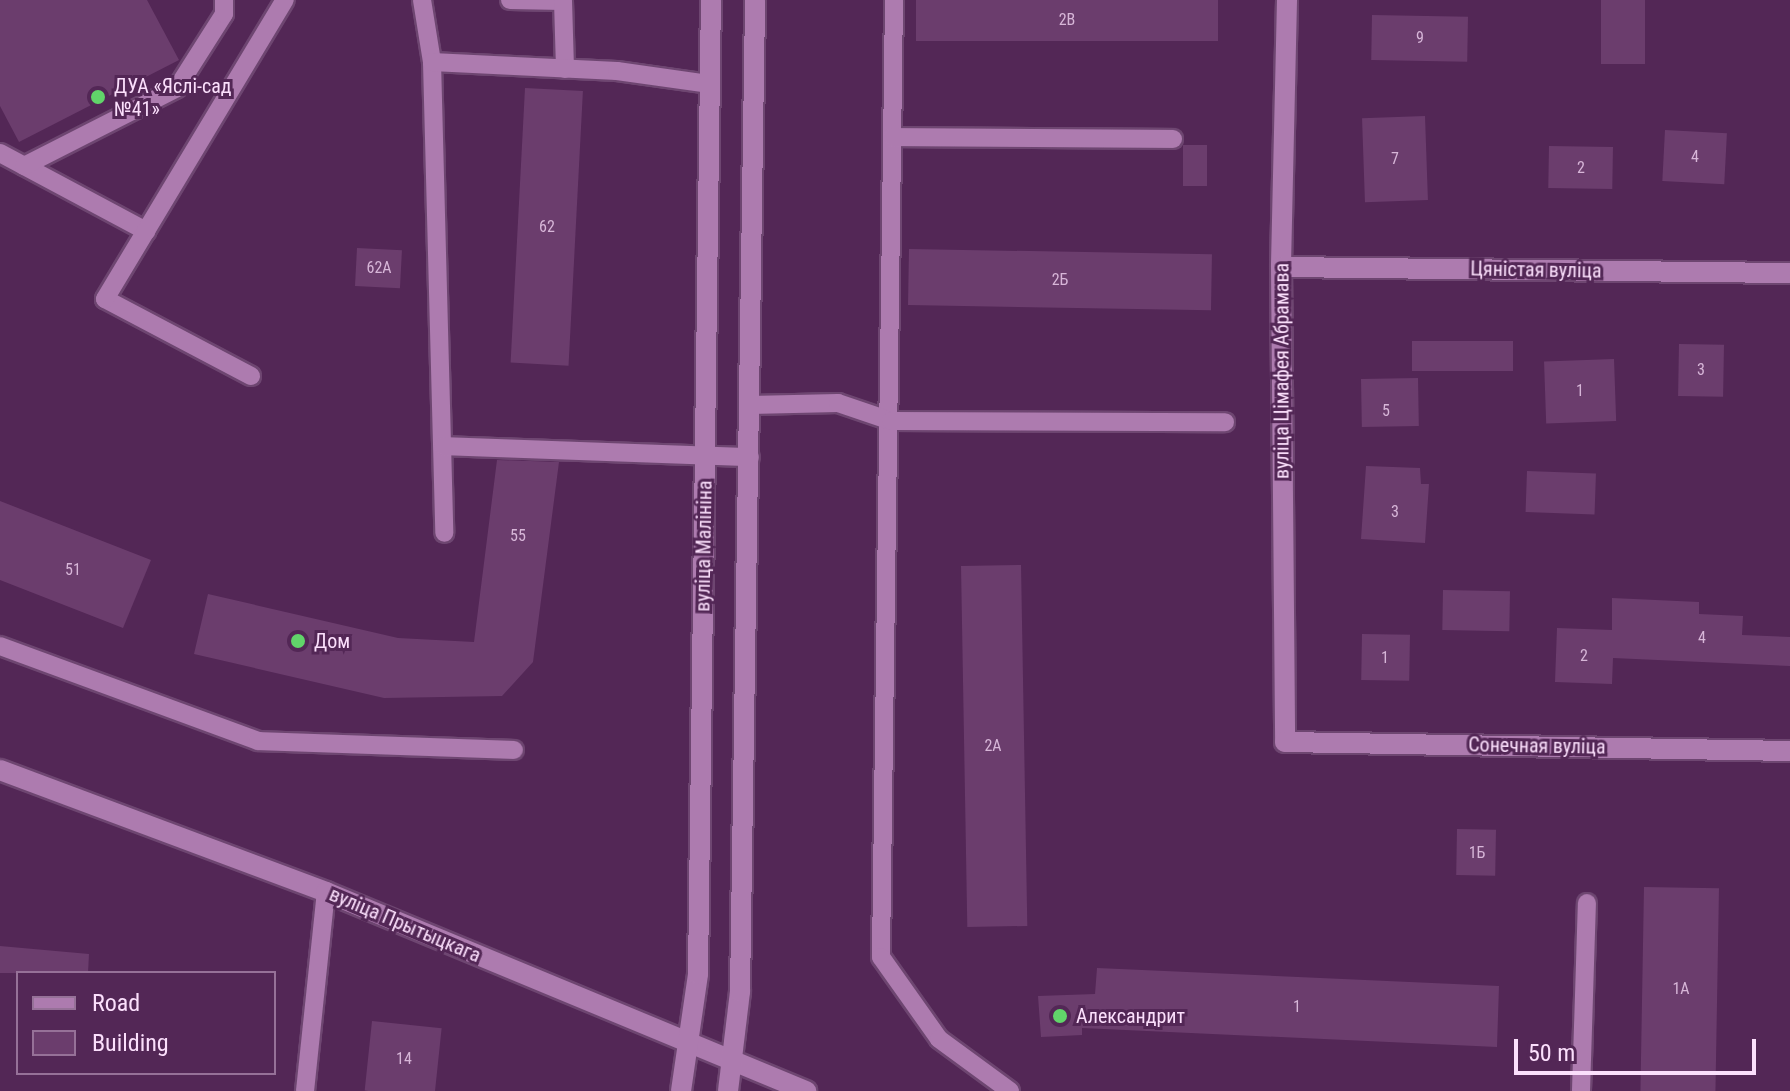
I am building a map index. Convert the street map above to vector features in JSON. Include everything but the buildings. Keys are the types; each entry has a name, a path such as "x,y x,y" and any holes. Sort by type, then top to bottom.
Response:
{"street":[{"name":"вуліца Малініна","path":"681,1091 698,974 711,0"},
{"path":"728,1091 740,992 755,0"},
{"name":"вуліца Цімафея Абрамава","path":"1285,742 1281,267 1287,0"},
{"name":"Цяністая вуліца","path":"1281,267 1790,273"},
{"name":"Сонечная вуліца","path":"1285,742 1790,751"},
{"name":"вуліца Прытыцкага","path":"0,770 326,892 806,1091"}],"lane":[{"path":"24,166 177,88 224,14 224,0"},
{"path":"251,376 105,299 285,0"},
{"path":"422,0 432,62 444,533"},
{"path":"510,0 563,1 565,69"},
{"path":"894,0 891,421 881,957 939,1039 1010,1091"},
{"path":"432,62 565,69 710,84"},
{"path":"893,137 1173,139"},
{"path":"0,153 146,231"},
{"path":"750,405 838,403 891,421 1225,422"},
{"path":"443,446 750,457"},
{"path":"0,646 258,741 514,750"},
{"path":"305,1091 326,892"},
{"path":"1581,1091 1587,903"}],"place":[{"name":"ДУА «Яслі-сад №41»","path":"98,97"},
{"name":"Дом","path":"298,641"},
{"name":"Александрит","path":"1060,1016"}]}
